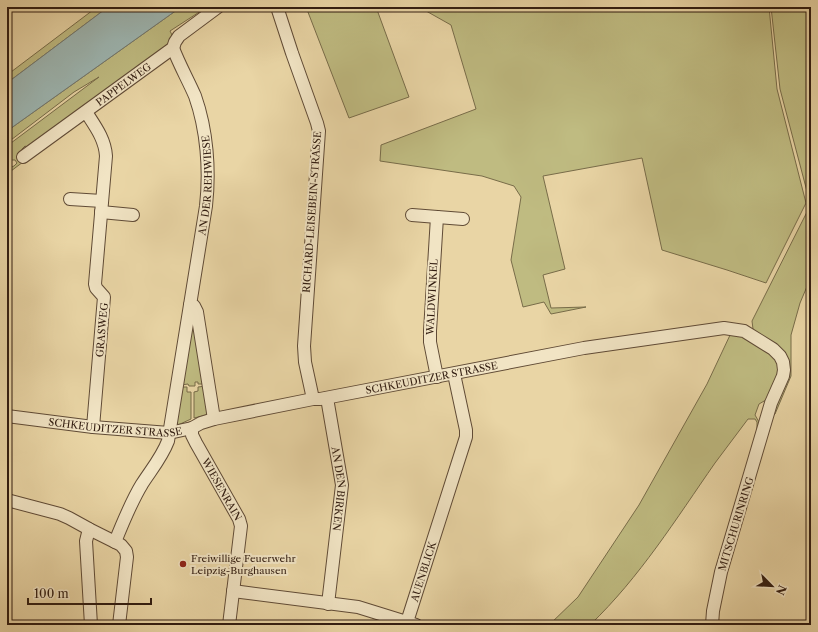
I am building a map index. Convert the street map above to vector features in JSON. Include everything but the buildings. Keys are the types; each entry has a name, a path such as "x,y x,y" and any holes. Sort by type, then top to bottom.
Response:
{"street":[{"name":"PAPPELWEG","path":"23,157 173,48 179,36 218,7"},
{"name":"RICHARD-LEISEBEIN-STRASSE","path":"278,7 292,53 318,123 319,131 304,346 313,399"},
{"name":"AN DER REHWIESE","path":"115,542 130,506 141,486 164,452 168,441 209,186 204,131 195,98 173,48"},
{"name":"GRASWEG","path":"86,112 101,136 106,156 95,284 96,288 104,297 93,427"},
{"path":"70,199 133,215"},
{"path":"412,216 462,219"},
{"name":"WALDWINKEL","path":"437,217 430,331 430,342 437,377"},
{"path":"190,305 194,306 197,312 214,419"},
{"name":"SCHKEUDITZER STRASSE","path":"7,416 93,427 169,433 192,428 201,423 214,419 313,399 327,398 584,348 724,328 744,331 773,349 780,356 783,362 783,376 771,403 766,424"},
{"name":"AUENBLICK","path":"233,591 358,607 412,624 466,437 466,430 454,374"},
{"name":"AN DEN BIRKEN","path":"327,398 342,485 328,604"},
{"name":"MITSCHURINRING","path":"712,625 713,611 721,572 766,424"},
{"name":"WIESENRAIN","path":"192,428 192,435 239,519 241,526 229,625"},
{"path":"7,500 60,514 124,548 127,557 119,625"},
{"path":"89,530 86,541 91,625"}],"shaded area":[{"path":"97,7 108,7 7,83 7,75"},
{"path":"181,7 207,7 170,31 173,37 171,42 27,147 25,146 22,149 23,162 7,174 7,169 17,163 15,160 7,160 7,146 99,77 74,92 7,143 7,131"},
{"path":"306,7 376,7 409,97 349,118"},
{"path":"419,7 769,7 777,89 806,203 766,283 662,250 642,158 543,176 565,269 543,275 551,308 586,307 551,314 544,302 523,307 511,260 521,197 514,186 482,176 380,161 381,145 476,109 451,25"},
{"path":"771,7 811,7 811,197 809,199 780,89"},
{"path":"811,204 811,277 800,303 791,335 791,376 775,414 772,416 787,371 753,329 752,321"},
{"path":"192,323 195,323 206,384 198,384 198,382 195,382 195,386 189,386 188,384 181,385"},
{"path":"731,333 748,337 771,352 777,358 781,370 778,385 771,397 759,404 755,415 760,427 719,569 710,611 707,613 717,567 757,432 757,422 755,419 748,419 715,463 657,547 608,607 590,625 549,625 578,597 639,505 707,384"},
{"path":"206,386 211,414 194,418 194,392 198,391 198,387"},
{"path":"180,387 187,387 187,392 191,392 191,419 178,425 175,417"}],"water":[{"path":"108,7 181,7 7,131 7,83"}],"place":[{"name":"Freiwillige Feuerwehr Leipzig-Burghausen","path":"183,564"}]}
